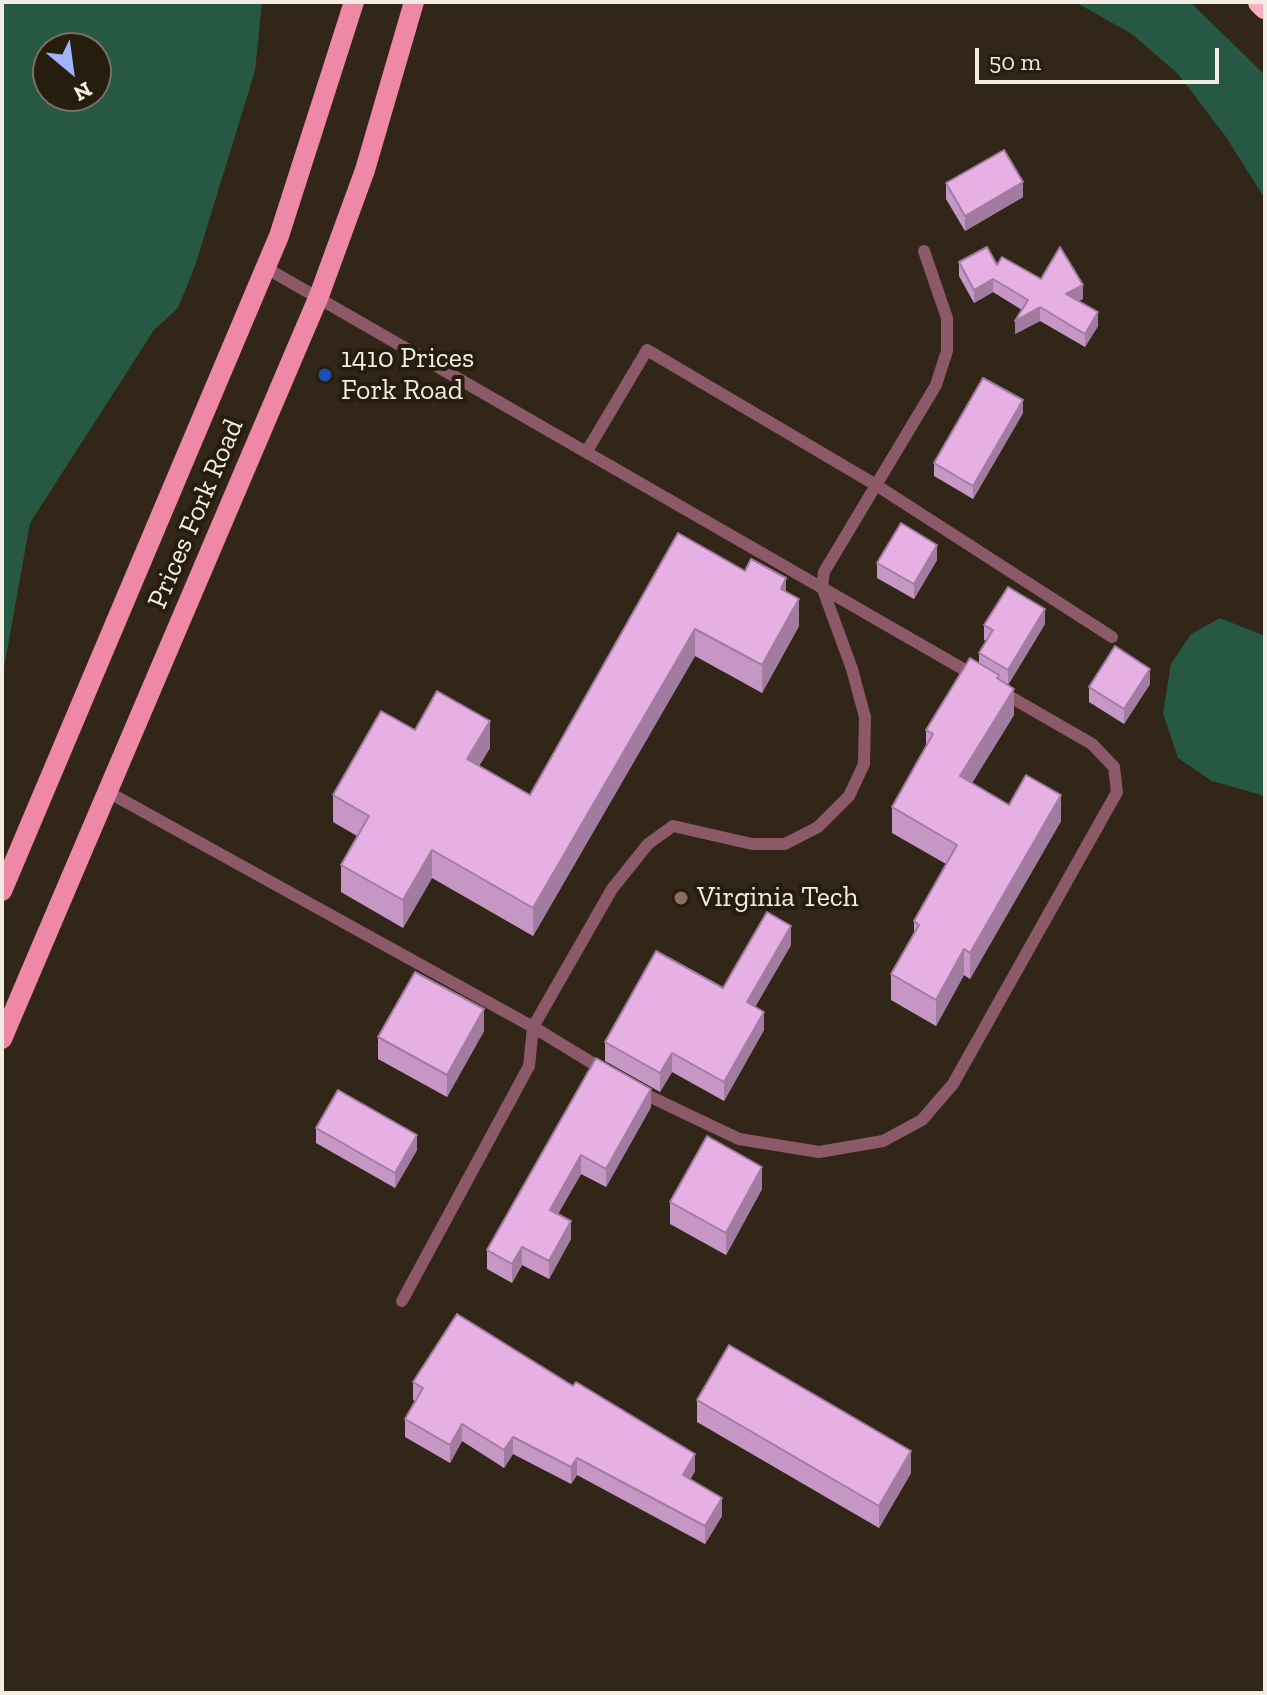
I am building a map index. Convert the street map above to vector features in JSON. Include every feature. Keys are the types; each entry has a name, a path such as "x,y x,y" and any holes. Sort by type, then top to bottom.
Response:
{"highway":[{"path":"1260,2 1265,7"}],"main road":[{"name":"Prices Fork Road","path":"2,891 266,268 296,187 354,2"},
{"name":"Prices Fork Road","path":"2,1039 319,296 365,170 414,2"}],"lane":[{"path":"402,1301 529,1066 533,1027 612,889 648,844 673,826 752,844 785,844 818,827 849,796 864,764 865,717 852,669 822,587 824,572 936,385 947,351 947,318 924,251"},
{"path":"108,792 533,1027 639,1092 739,1139 819,1152 883,1141 922,1120 953,1084 1117,792 1114,767 1092,744 266,268"},
{"path":"587,451 647,350 876,485 1112,637"}],"green space":[{"path":"2,2 262,2 255,71 195,266 178,308 154,330 30,523 2,679"},
{"path":"1075,2 1190,2 1265,75 1265,199 1226,137 1178,74 1132,34"},
{"path":"1220,618 1265,636 1265,796 1212,781 1178,758 1163,713 1171,664 1191,634"}],"building":[{"path":"1004,150 1023,182 965,216 946,183"},
{"path":"987,247 997,265 1002,257 1041,279 1060,247 1083,285 1066,294 1098,312 1085,334 1040,307 1015,321 1028,300 993,279 974,290 959,262"},
{"path":"983,378 1023,400 973,486 934,463"},
{"path":"901,523 937,545 914,584 877,563"},
{"path":"678,533 745,571 751,559 786,578 781,589 799,599 762,665 695,629 533,908 432,850 403,900 341,865 369,816 333,795 381,711 415,730 437,691 490,721 467,759 530,795"},
{"path":"1008,587 1045,609 1008,670 979,653 993,630 984,625"},
{"path":"1115,646 1150,669 1124,709 1089,687"},
{"path":"970,658 999,675 997,678 1014,689 960,776 1009,805 1026,775 1061,795 970,953 964,949 936,1000 891,974 919,925 914,921 957,845 892,807 933,734 926,730"},
{"path":"767,912 791,926 747,1002 764,1012 724,1082 672,1053 660,1073 605,1042 656,951 723,988"},
{"path":"415,972 484,1009 447,1075 378,1037"},
{"path":"596,1058 651,1089 606,1169 581,1155 550,1210 571,1221 549,1261 522,1247 512,1264 487,1250"},
{"path":"338,1090 417,1135 395,1173 316,1128"},
{"path":"707,1136 762,1167 726,1233 670,1202"},
{"path":"457,1314 573,1386 576,1382 695,1454 683,1475 722,1498 705,1526 577,1458 571,1467 513,1437 504,1450 462,1424 450,1445 405,1419 423,1388 413,1382"},
{"path":"729,1345 911,1451 879,1506 697,1400"}],"place":[{"name":"1410 Prices Fork Road","path":"325,375"},
{"name":"Virginia Tech","path":"681,898"}]}
